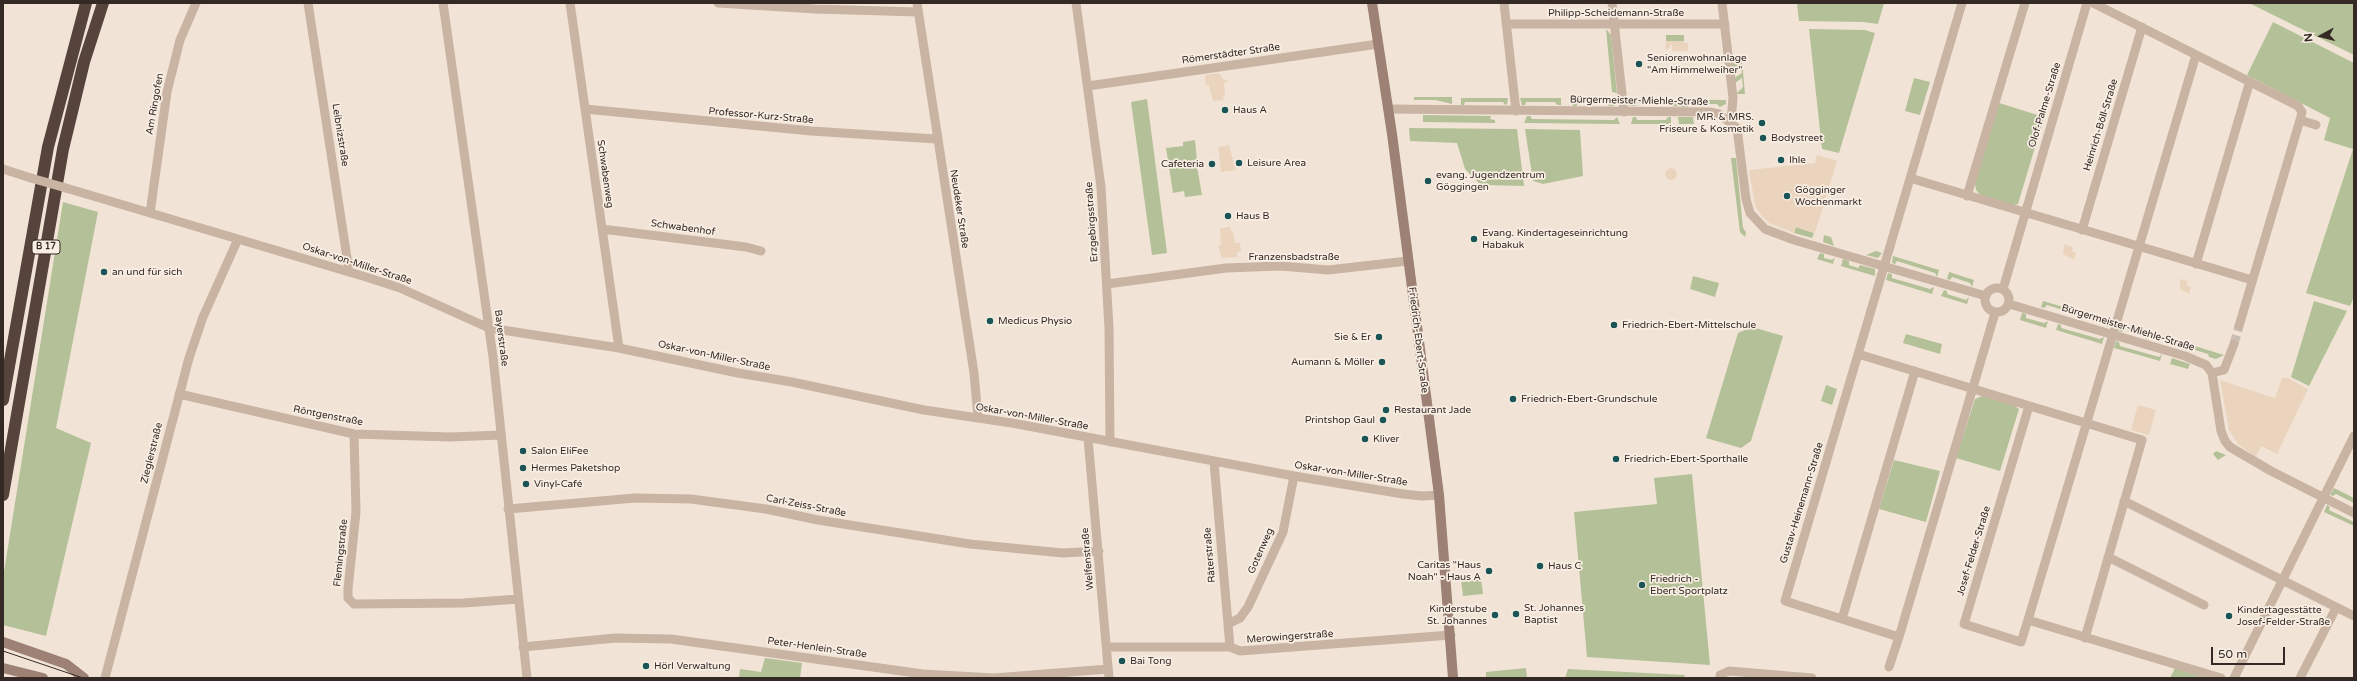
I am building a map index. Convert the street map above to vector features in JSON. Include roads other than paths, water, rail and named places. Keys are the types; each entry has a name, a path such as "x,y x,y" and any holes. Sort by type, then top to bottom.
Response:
{"highway":[{"name":"B 17","path":"3,400 48,147 86,3"},
{"name":"B 17","path":"3,495 63,149 84,62 103,3"}],"street":[{"name":"Am Ringofen","path":"150,214 167,92 180,40 196,3"},
{"name":"Leibnizstraße","path":"308,3 349,271"},
{"name":"Bayerstraße","path":"443,3 490,328 527,678"},
{"name":"Schwabenweg","path":"570,3 619,348"},
{"path":"718,3 841,10 917,8"},
{"name":"Erzgebirgsstraße","path":"1076,3 1101,187 1107,284 1110,442"},
{"name":"Friedrich-Ebert-Straße","path":"1372,3 1388,109 1439,495 1451,635 1453,678"},
{"path":"1504,3 1516,111"},
{"path":"1612,3 1624,112"},
{"path":"1722,3 1733,98 1731,122 1737,128 1739,137 1746,198 1750,213 1758,222 1773,233 1986,296"},
{"path":"1884,267 1962,3"},
{"path":"1967,196 2025,3"},
{"name":"Olof-Palme-Straße","path":"2003,289 2087,3"},
{"path":"2093,3 2298,106 2302,112 2239,326"},
{"name":"Neudeker Straße","path":"917,8 936,139 974,373 978,418"},
{"name":"Philipp-Scheidemann-Straße","path":"1506,24 1725,24"},
{"name":"Heinrich-Böll-Straße","path":"2082,230 2142,27"},
{"name":"Römerstädter Straße","path":"1088,86 1378,44"},
{"path":"2113,335 2196,54"},
{"path":"2196,264 2250,81"},
{"name":"Professor-Kurz-Straße","path":"585,109 811,131 936,139"},
{"name":"Bürgermeister-Miehle-Straße","path":"1388,109 1709,112 1719,114 1731,122"},
{"path":"2300,120 2316,126"},
{"name":"Oskar-von-Miller-Straße","path":"3,169 150,214 349,271 400,288 490,328 619,348 924,410 978,418 1214,462 1403,494 1422,496 1439,495"},
{"path":"1910,178 2252,280"},
{"name":"Schwabenhof","path":"602,229 746,247 761,251"},
{"name":"Zieglerstraße","path":"105,678 179,394 203,317 238,239"},
{"name":"Franzensbadstraße","path":"1107,284 1226,268 1281,266 1328,270 1408,261"},
{"name":"Gustav-Heinemann-Straße","path":"1884,267 1785,600 1899,637"},
{"path":"1995,288 2003,289 2009,295 2009,304 2005,310 1995,313 1987,308 1986,296 1995,288"},
{"name":"Bürgermeister-Miehle-Straße","path":"2009,304 2195,360 2206,365 2212,373"},
{"path":"1889,667 1995,313"},
{"name":"Josef-Felder-Straße","path":"2029,406 1964,624 2021,642 2113,335"},
{"path":"2234,344 2224,370 2212,373 2219,422 2225,441 2237,452 2354,513"},
{"path":"1858,354 2142,440 2084,638"},
{"path":"1842,619 1914,371"},
{"name":"Röntgenstraße","path":"179,394 354,434 450,437 501,435"},
{"name":"Flemingstraße","path":"354,434 356,512 348,598 354,604 464,603 518,599"},
{"path":"2234,678 2354,436"},
{"name":"Welfenstraße","path":"1088,438 1109,674"},
{"name":"Räterstraße","path":"1214,462 1230,646"},
{"name":"Gotenweg","path":"1228,624 1240,618 1248,607 1282,532 1294,476"},
{"name":"Carl-Zeiss-Straße","path":"508,509 635,498 691,499 766,509 818,520 970,544 1063,553 1099,551"},
{"path":"2124,501 2354,616"},
{"path":"2108,557 2204,605"},
{"path":"2300,678 2336,608"},
{"path":"2028,620 2220,678"},
{"name":"Merowingerstraße","path":"1107,647 1230,646 1240,651 1451,635"},
{"name":"Peter-Henlein-Straße","path":"523,647 614,638 671,639 922,674 994,678 1109,674"},
{"path":"3,642 66,664 84,678"},
{"path":"3,668 43,678"},
{"path":"1720,678 1720,675 1729,671 1812,678"}],"tunnel":[{"path":"2234,344 2239,326"}],"tram line":[{"path":"3,651 83,678"}],"place":[{"name":"Seniorenwohnanlage \"Am Himmelweiher\"","path":"1639,64"},
{"name":"Haus A","path":"1225,110"},
{"name":"MR. & MRS. Friseure & Kosmetik","path":"1762,123"},
{"name":"Bodystreet","path":"1763,138"},
{"name":"Ihle","path":"1781,160"},
{"name":"Leisure Area","path":"1239,163"},
{"name":"Cafeteria","path":"1212,164"},
{"name":"evang. Jugendzentrum Göggingen","path":"1428,181"},
{"name":"Gögginger Wochenmarkt","path":"1787,196"},
{"name":"Haus B","path":"1228,216"},
{"name":"Evang. Kindertageseinrichtung Habakuk","path":"1474,239"},
{"name":"an und für sich","path":"104,272"},
{"name":"Medicus Physio","path":"990,321"},
{"name":"Friedrich-Ebert-Mittelschule","path":"1614,325"},
{"name":"Sie & Er","path":"1379,337"},
{"name":"Aumann & Möller","path":"1382,362"},
{"name":"Friedrich-Ebert-Grundschule","path":"1513,399"},
{"name":"Restaurant Jade","path":"1386,410"},
{"name":"Printshop Gaul","path":"1383,420"},
{"name":"Kliver","path":"1365,439"},
{"name":"Salon EliFee","path":"523,451"},
{"name":"Friedrich-Ebert-Sporthalle","path":"1616,459"},
{"name":"Hermes Paketshop","path":"523,468"},
{"name":"Vinyl-Café","path":"526,484"},
{"name":"Haus C","path":"1540,566"},
{"name":"Caritas \"Haus Noah\" - Haus A","path":"1489,571"},
{"name":"Friedrich - Ebert Sportplatz","path":"1642,585"},
{"name":"St. Johannes Baptist","path":"1516,614"},
{"name":"Kinderstube St. Johannes","path":"1495,615"},
{"name":"Kindertagesstätte Josef-Felder-Straße","path":"2229,616"},
{"name":"Bai Tong","path":"1122,661"},
{"name":"Hörl Verwaltung","path":"646,666"}]}
